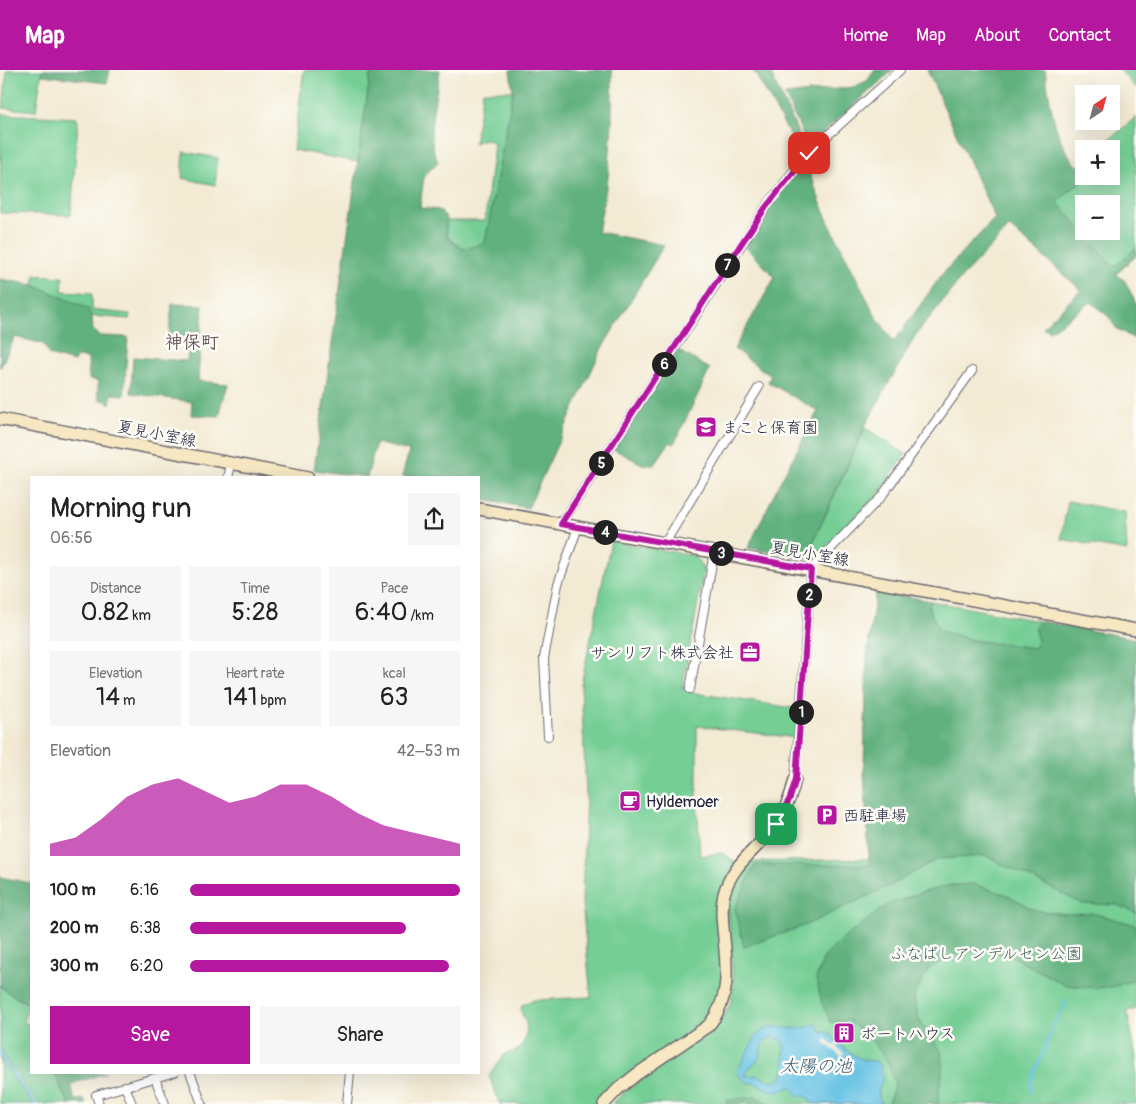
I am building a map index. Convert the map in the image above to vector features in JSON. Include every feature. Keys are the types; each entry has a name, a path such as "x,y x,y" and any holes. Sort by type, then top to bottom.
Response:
{"main road":[{"name":"夏見小室線","path":"0,419 297,476"},
{"name":"夏見小室線","path":"480,509 1136,630"},
{"path":"604,1104 618,1089 637,1074 708,1026 715,1017 724,999 726,988 727,972 722,913 729,879 742,861 776,824 790,798 796,779"}],"street":[{"path":"561,524 766,207 805,156 900,70"},
{"path":"796,779 811,569 881,497 972,371"},
{"path":"665,543 759,387"},
{"path":"228,476 231,464"},
{"path":"548,736 544,658 558,584 578,527"},
{"path":"690,689 714,552"},
{"path":"99,1104 96,1095 168,1074"},
{"path":"191,1074 202,1104"},
{"path":"347,1104 350,1074"},
{"path":"155,1078 165,1104"},
{"path":"125,1086 132,1104"}],"green space":[{"path":"7,70 42,70 36,111 3,108"},
{"path":"42,70 110,70 107,83 42,75"},
{"path":"304,70 371,70 358,162 293,150"},
{"path":"371,70 440,70 431,128 434,151 438,162 424,176 420,208 439,210 446,217 448,238 464,249 485,243 513,91 510,70 612,70 612,124 608,177 598,232 664,245 602,348 528,508 480,499 480,476 402,476 409,451 376,443 367,476 314,470"},
{"path":"753,70 769,70 805,148 801,154"},
{"path":"875,70 893,70 808,146 785,95 853,87 867,81"},
{"path":"927,70 1045,70 1056,127 1065,149 1075,164 1075,185 1077,185 1057,202 1075,223 1075,240 1090,240 1114,267 1136,248 1136,255 1117,275 1125,281 1136,304 1136,340 1116,328 1109,317 1091,302 1050,331 1043,327 1081,290 1010,227 962,277 915,336 865,426 806,558 748,548 779,484 818,411 768,382 771,376 734,349 775,277 745,247 769,209 805,162 827,219 875,315 894,342 943,273 995,218"},
{"path":"1120,70 1136,70 1136,88"},
{"path":"483,91 513,91 485,244 464,249 449,238 446,232 446,221 485,221 494,143 485,139 474,143"},
{"path":"1,114 77,118 71,215 0,213"},
{"path":"1136,117 1136,256 1104,285 1032,203 1075,168 1075,185 1120,185 1120,140 1109,140"},
{"path":"184,152 218,158 215,185 182,178"},
{"path":"35,275 63,277 62,291 92,293 92,310 130,314 129,319 92,316 86,308 34,285"},
{"path":"0,279 34,285 87,308 92,316 93,330 100,336 128,337 124,395 112,394 110,404 100,400 98,381 89,379 88,358 76,357 74,362 49,355 44,344 15,337 0,368"},
{"path":"172,304 203,305 198,381 228,384 219,416 191,415 192,402 131,393 133,357 187,361 189,338 169,334"},
{"path":"678,350 710,369 674,444 670,442 654,465 644,465 613,449"},
{"path":"865,428 906,454 878,494 813,560 806,558"},
{"path":"1068,501 1125,512 1127,551 1061,539"},
{"path":"611,541 695,556 704,570 682,688 694,693 800,709 797,738 697,726 697,799 700,856 722,853 736,862 731,869 722,987 709,1020 600,1104 500,1104 489,1076 505,1054 520,1048 524,1041 527,1028 521,1012 522,1005 534,1000 591,997 582,902 586,792 581,685"},
{"name":"ふなばしアンデルセン公園","path":"876,591 1136,639 1136,1009 1127,1011 1136,1057 1136,1104 612,1104 623,1093 711,1030 726,1013 731,1001 733,987 729,914 730,897 740,874 749,862 869,859 864,771 867,655"},
{"path":"876,591 931,601 929,608 939,630 972,640 1035,648 1038,640 1034,628 1040,621 1136,639 1136,913 1118,905 1083,904 986,856 938,859 891,885 806,925 744,947 735,908 755,865 870,865 864,771 867,655"},
{"path":"0,877 30,883 30,1004 0,986"},
{"path":"974,884 1010,896 1034,910 1065,914 1092,913 1136,925 1136,979 1113,987 1093,988 1065,985 1011,956 983,950 961,952 929,968 914,996 919,1020 941,1051 943,1065 938,1098 939,1104 888,1104 895,1084 888,1062 870,1038 848,1020 831,1022 822,1004 816,978 825,956 840,941 887,905 920,893 951,885"},
{"path":"0,986 30,1005 24,1021 27,1024 30,1022 30,1074 55,1074 70,1104 38,1104 7,1062 0,1047"},
{"path":"0,1055 5,1066 33,1104 0,1104"},
{"path":"56,1074 103,1074 71,1084 75,1100 84,1099 86,1104 70,1104 63,1093"},
{"path":"755,1097 772,1104 727,1104 728,1100"}],"water":[{"name":"太陽の池","path":"817,1024 820,1030 831,1034 840,1045 855,1056 865,1060 876,1061 880,1066 883,1078 879,1088 882,1104 814,1104 805,1096 797,1096 790,1087 780,1091 772,1091 755,1083 749,1083 739,1076 738,1070 757,1034 770,1027 799,1029","holes":["771,1037 782,1040 785,1047 784,1072 781,1079 767,1080 756,1074 755,1076 745,1076 749,1067 758,1060 764,1041"]}],"pier":[{"path":"826,1039 834,1046 839,1040 841,1042 836,1047 844,1054 842,1057 824,1042"}],"waterway":[{"path":"1031,1092 1033,1076 1053,1026 1064,1008 1065,1001"},
{"path":"0,1051 6,1064 35,1104"}],"place":[{"name":"まこと保育園","path":"706,427"},
{"name":"サンリフト株式会社","path":"750,652"},
{"name":"Hyldemoer","path":"630,801"},
{"name":"西駐車場","path":"827,815"},
{"name":"ボートハウス","path":"844,1033"}],"district":[{"name":"神保町","path":"192,342"}],"route":[{"path":"776,824 790,798 796,779 811,569 561,524 739,247 766,207 809,153"}]}
